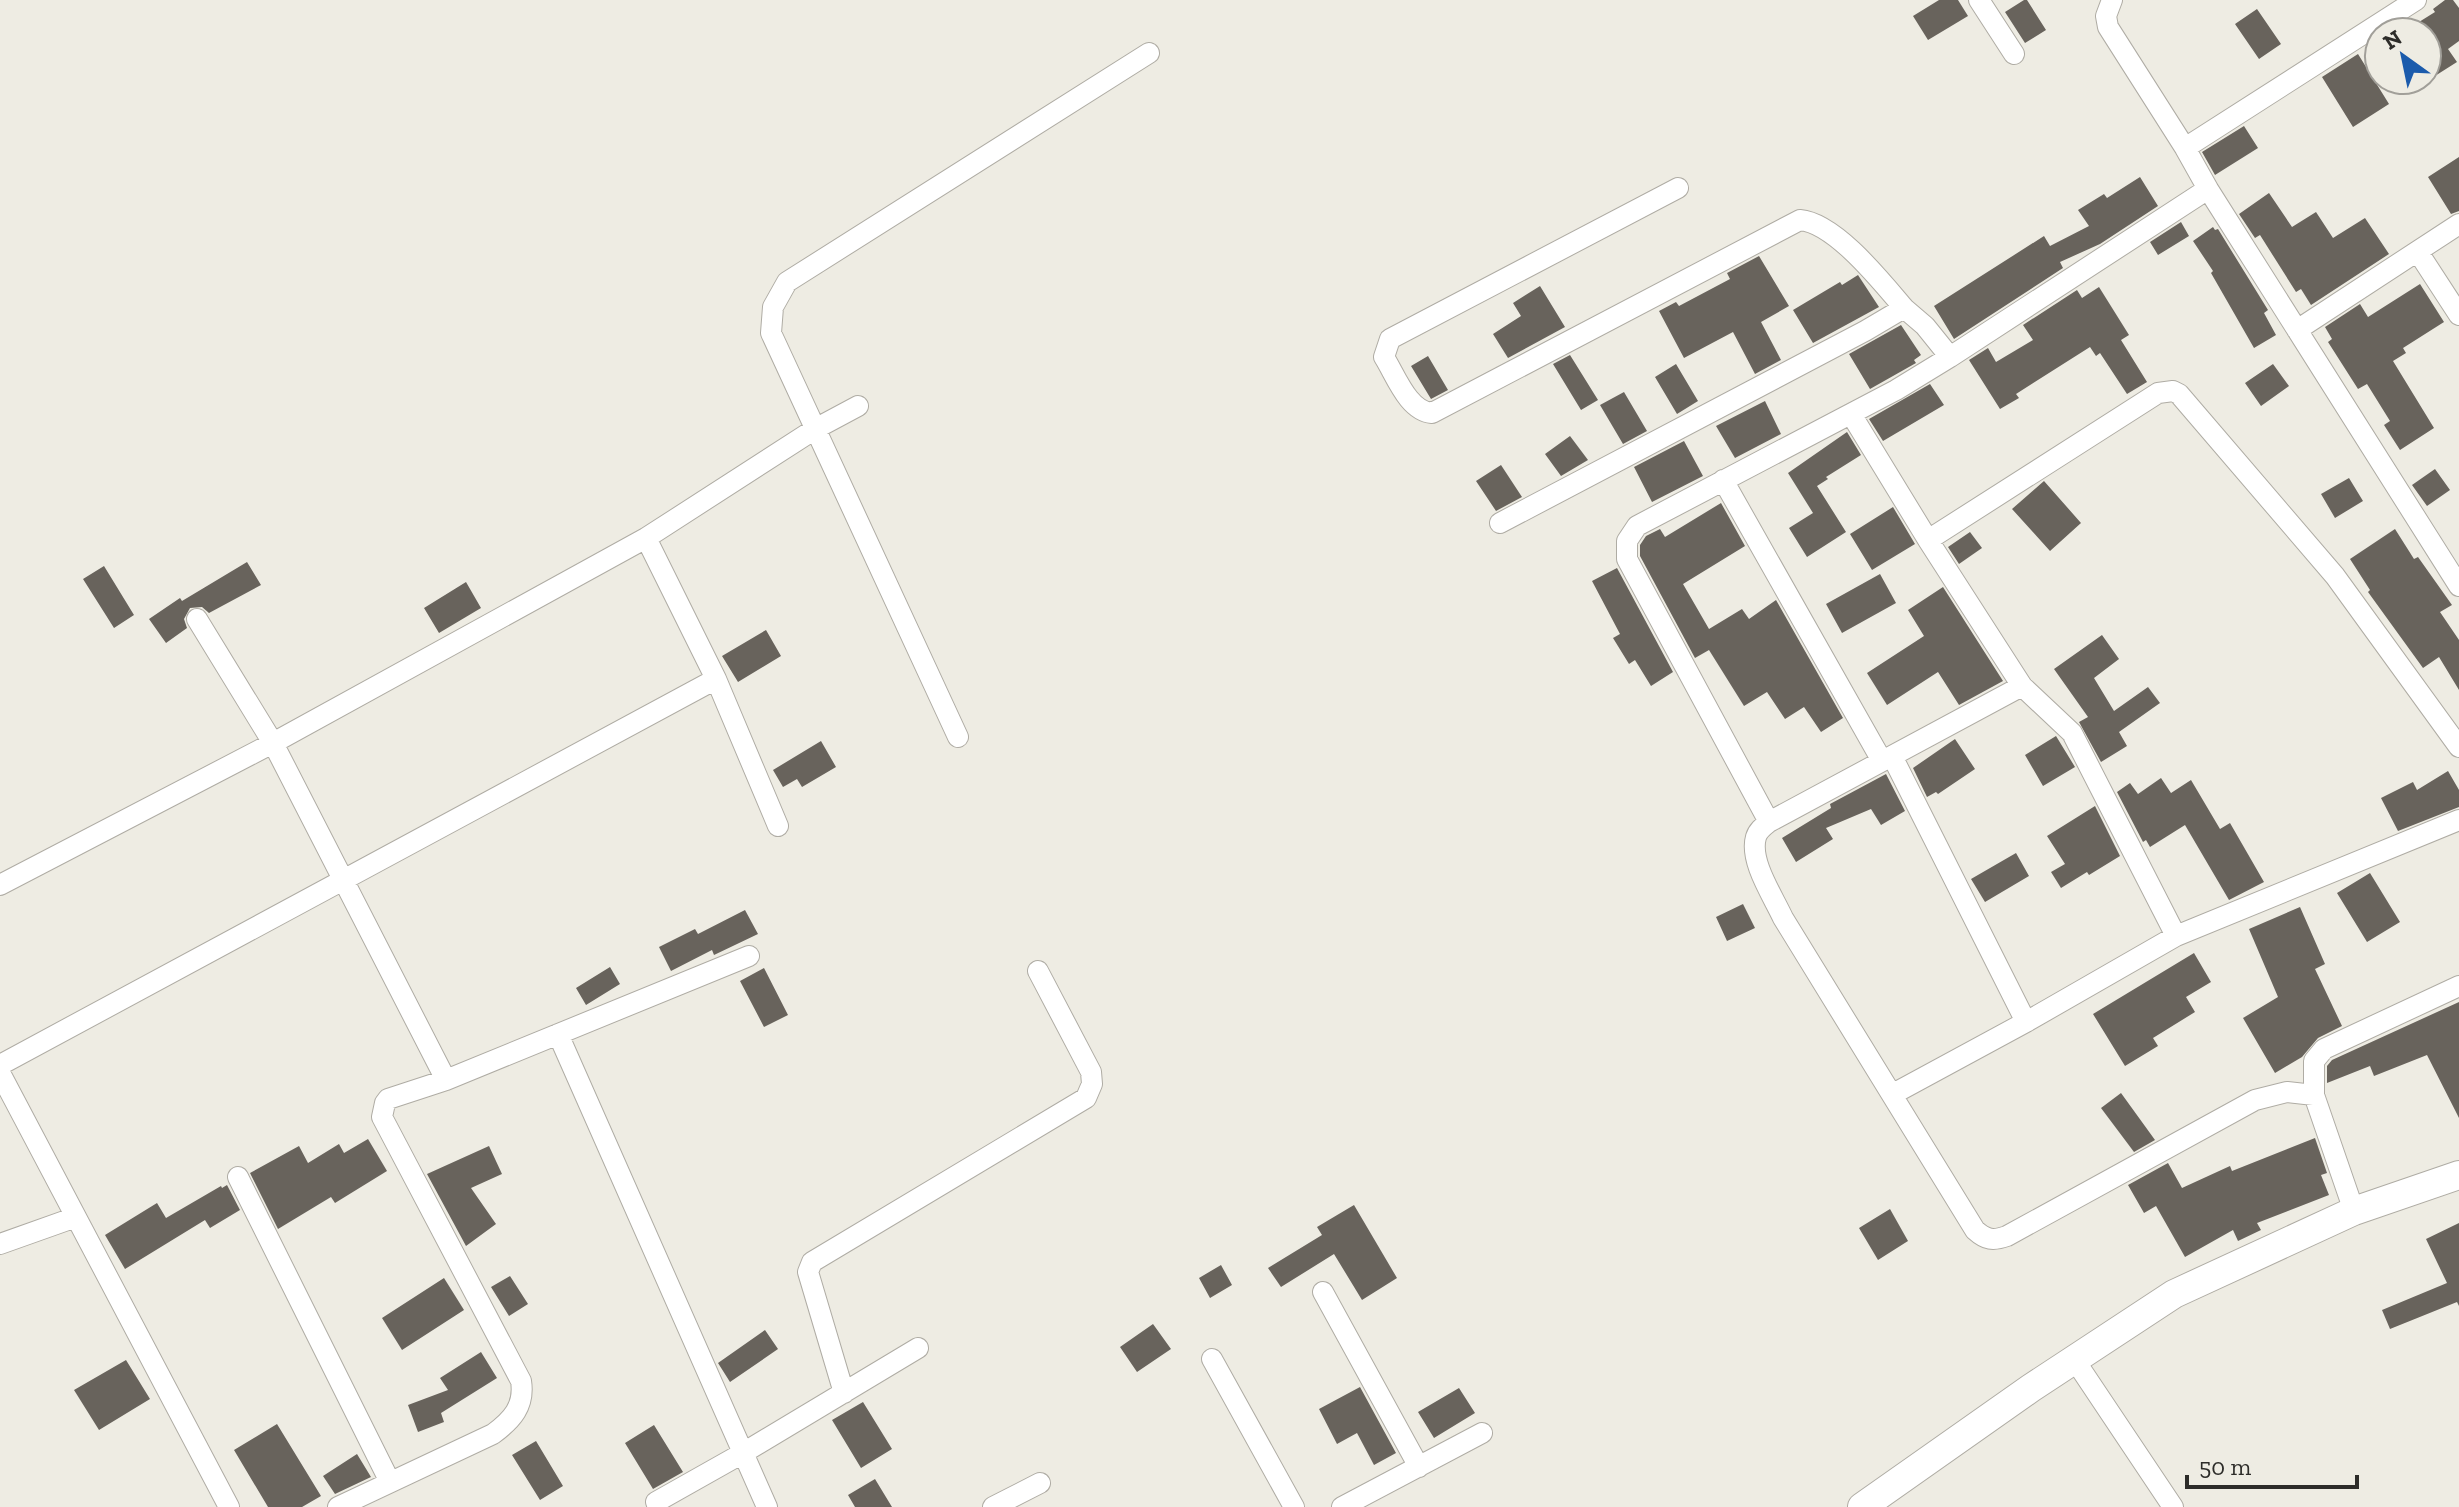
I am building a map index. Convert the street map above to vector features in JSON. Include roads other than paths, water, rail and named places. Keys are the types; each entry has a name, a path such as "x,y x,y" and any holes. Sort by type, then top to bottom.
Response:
{"main road":[{"path":"1862,1507 2074,1359 2174,1294 2354,1211 2459,1175"}],"street":[{"path":"1979,0 2014,54"},
{"path":"2112,0 2106,16 2108,27 2459,586"},
{"path":"2185,148 2416,0"},
{"path":"958,737 771,333 773,307 787,282 1149,53"},
{"path":"1678,188 1390,339 1384,357 1413,405 1422,412 1432,413 1800,220 1818,224 1866,263 1950,357"},
{"path":"1769,822 1627,559 1627,541 1637,526 1851,414 1950,357 2208,189"},
{"path":"2297,330 2459,224"},
{"path":"2418,252 2459,315"},
{"path":"1500,523 1904,308"},
{"path":"1928,540 2158,393 2173,391 2179,394 2335,576 2459,747"},
{"path":"0,885 273,743 646,538 815,429 858,406"},
{"path":"1851,414 2022,686 2072,733 2176,936"},
{"path":"1723,480 1887,758 2026,1022"},
{"path":"646,538 716,679 778,826"},
{"path":"197,619 273,743 446,1080"},
{"path":"0,1065 716,679"},
{"path":"2022,686 1769,822 1757,833 1755,848 1783,918 1975,1230 1984,1238 1994,1240 2007,1236 2255,1100 2287,1092 2314,1095"},
{"path":"1893,1094 2176,936 2459,820"},
{"path":"338,1507 493,1434 509,1422 519,1408 523,1394 521,1381 382,1117 385,1103 388,1099 446,1080 749,956"},
{"path":"844,1393 808,1272 812,1262 1086,1098 1092,1084 1091,1072 1038,971"},
{"path":"2354,1211 2314,1095 2314,1061 2324,1049 2459,986"},
{"path":"558,1034 767,1507"},
{"path":"0,1073 229,1507"},
{"path":"238,1177 390,1482"},
{"path":"0,1244 76,1217"},
{"path":"1323,1292 1419,1467"},
{"path":"656,1502 918,1348"},
{"path":"1212,1359 1294,1507"},
{"path":"2074,1359 2173,1507"},
{"path":"1342,1507 1482,1433"},
{"path":"993,1507 1040,1483"}]}
